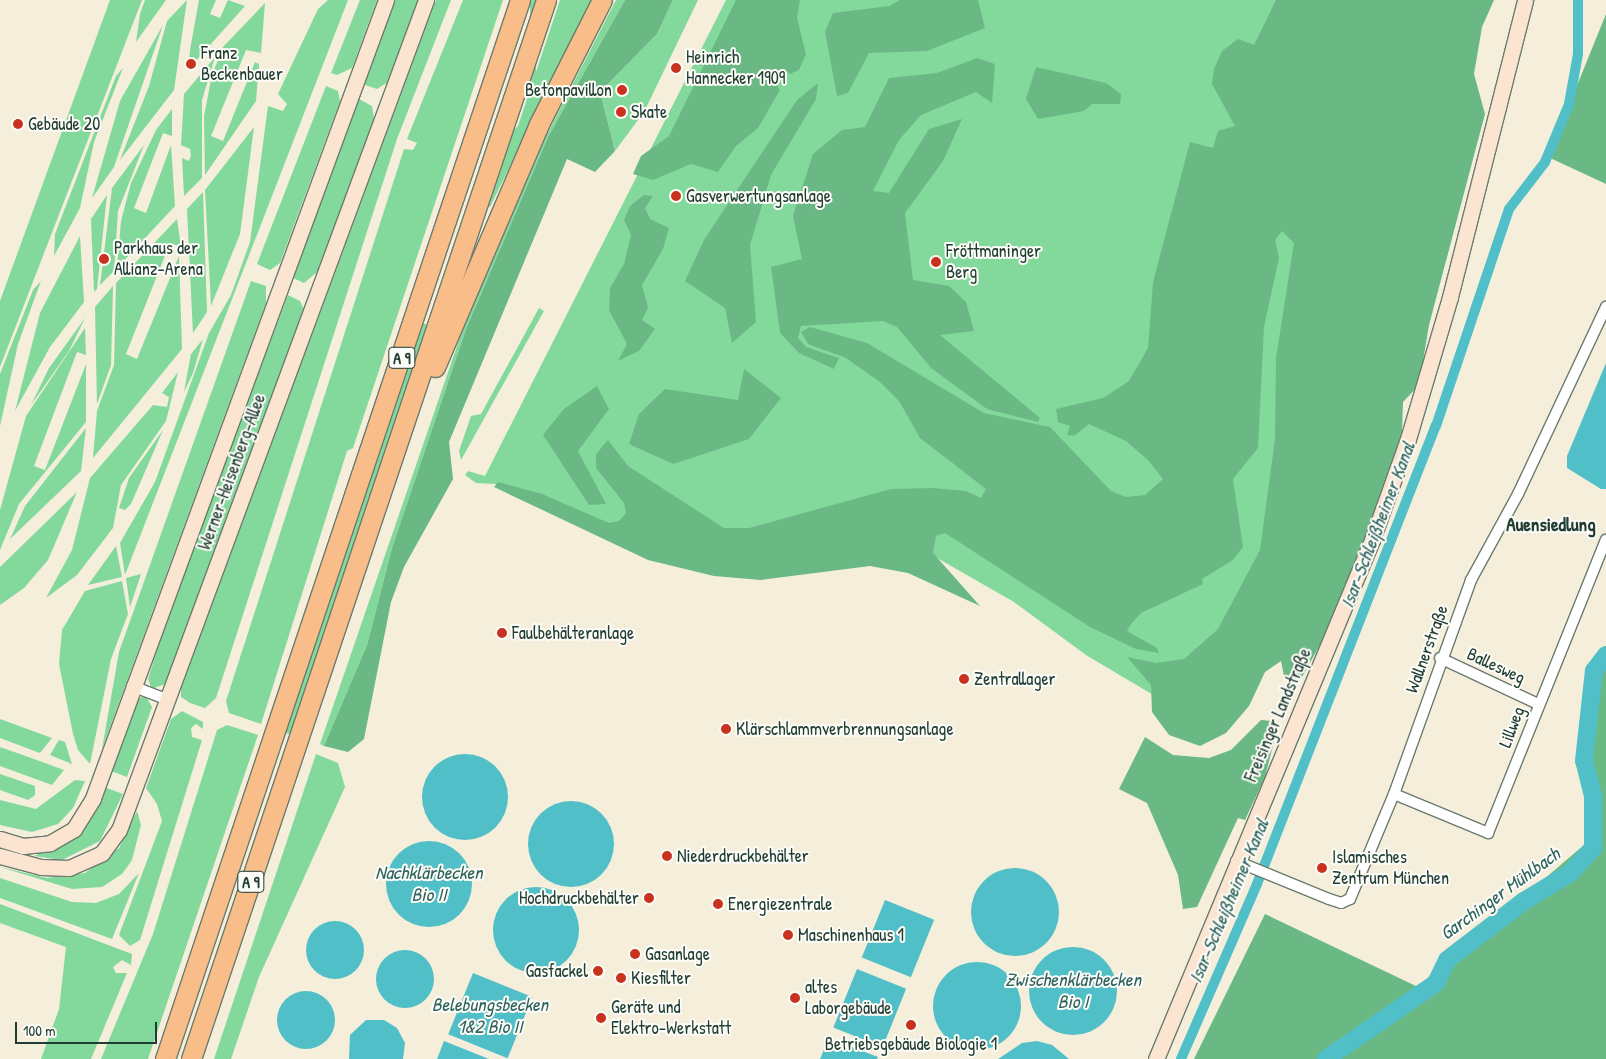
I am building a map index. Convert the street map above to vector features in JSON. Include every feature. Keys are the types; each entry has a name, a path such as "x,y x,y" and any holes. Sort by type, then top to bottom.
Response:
{"highway":[{"name":"A 9","path":"165,1059 520,0"},
{"name":"A 9","path":"192,1059 546,0"},
{"path":"387,472 406,452 442,350 506,197 602,0"}],"street":[{"name":"Werner-Heisenberg-Allee","path":"0,839 23,846 50,843 74,829 93,798 132,686 386,0"},
{"name":"Werner-Heisenberg-Allee","path":"0,856 55,869 82,864 110,845 127,811 426,0"},
{"name":"Freisinger Landstraße","path":"1156,1059 1236,861 1372,540 1426,382 1525,0"},
{"name":"Wallnerstraße","path":"1236,861 1341,903 1350,899 1394,794 1440,658 1470,580 1518,494 1606,307"},
{"name":"Lillweg","path":"1394,794 1488,833 1538,704 1606,540"},
{"name":"Ballesweg","path":"1440,658 1538,704"},
{"path":"132,686 168,700"}],"green space":[{"path":"110,0 142,0 0,367 0,301"},
{"path":"145,0 166,0 136,42 140,14"},
{"path":"187,0 174,90 120,160 149,86 167,21"},
{"path":"199,0 216,0 210,14 220,18 228,0 245,6 193,64 189,62 190,50"},
{"path":"328,0 348,0 125,575 120,543 155,482 209,333 231,295 250,242 268,106 283,111 287,104 278,94 318,9"},
{"path":"360,0 377,0 352,68 337,75 331,73"},
{"path":"393,0 418,0 388,82 377,89 362,84"},
{"path":"436,0 451,0 397,139 216,698 205,708 190,703 181,697 181,689"},
{"path":"463,0 503,0 353,448 347,451 261,724 229,713 226,701 404,149 413,150 417,143 407,139"},
{"path":"530,0 536,0 536,146 530,146"},
{"path":"560,0 591,0 490,207 486,205 510,134 518,126"},
{"path":"616,0 625,0 548,137 466,329 392,548 367,645 324,746 320,744 467,317 539,150"},
{"path":"625,0 673,0 657,34 600,92 615,151 595,172 567,159 449,442 453,479 404,567 391,602 364,739 348,752 324,746 367,645 392,548 466,329 548,137"},
{"path":"673,0 698,0 644,112 615,151 600,92 657,34"},
{"path":"726,0 1461,0 1284,592 1165,702 1086,655 1014,602 904,539 632,534 496,484 476,483 465,475 468,471 485,476"},
{"path":"736,0 800,0 797,18 806,54 799,70 790,74 783,69 772,77 780,90 758,128 736,146 718,172 691,164 653,180 633,174 641,156 669,136"},
{"path":"900,0 978,0 985,28 927,51 869,53 848,93 837,96 825,32 833,13 889,6"},
{"path":"1276,0 1494,0 1482,27 1474,74 1485,114 1429,325 1419,385 1403,402 1402,432 1375,516 1326,634 1301,679 1290,682 1284,676 1281,661 1265,672 1249,706 1226,733 1200,746 1169,735 1152,712 1151,685 1127,657 1156,663 1184,659 1218,629 1260,550 1275,439 1276,358 1294,243 1282,231 1275,240 1279,258 1264,327 1258,448 1233,479 1243,547 1233,560 1202,579 1203,584 1141,613 1131,624 1127,631 1157,648 1159,653 1136,649 1090,627 945,533 936,536 933,553 980,606 908,573 870,566 761,580 714,576 648,560 494,487 498,482 542,494 609,523 619,521 626,513 624,503 596,468 596,454 608,440 628,466 724,528 749,528 891,489 933,488 966,491 981,498 986,489 920,438 899,401 880,382 846,358 808,344 801,332 810,327 867,343 984,413 1050,427 1111,491 1126,497 1145,495 1163,479 1148,460 1126,441 1089,424 1074,436 1067,435 1070,426 1058,422 1056,409 1103,398 1129,381 1148,348 1153,282 1190,142 1213,148 1218,131 1235,126 1212,84 1214,69 1222,51 1238,39 1254,45"},
{"path":"265,3 261,53 246,50 211,136 223,141 255,62 259,64 256,101 205,175 204,116 212,75 223,47"},
{"path":"1606,14 1606,184 1548,157"},
{"path":"163,25 114,167 92,198 120,101"},
{"path":"215,57 202,100 202,178 184,196 182,158 189,161 191,156 190,149 181,145 184,94"},
{"path":"977,58 995,64 992,103 976,92 921,115 899,140 873,191 889,193 929,129 962,119 943,161 905,213 913,280 949,286 966,302 974,331 940,335 1040,418 1038,422 987,409 931,368 897,327 883,321 801,326 798,338 806,347 839,358 834,369 799,353 780,333 771,267 802,259 793,216 813,154 842,130 865,127 889,78 937,73"},
{"path":"1036,67 1106,83 1121,94 1120,104 1092,104 1084,111 1038,119 1026,99"},
{"path":"123,68 94,142 80,208 54,256 55,234 116,76"},
{"path":"818,83 816,99 771,175 750,245 756,322 732,343 725,308 685,281 704,240 797,100"},
{"path":"326,86 338,91 340,101 280,263 270,270 257,264"},
{"path":"357,98 372,106 374,119 317,272 304,283 291,277"},
{"path":"172,109 172,136 163,133 134,208 146,213 171,145 175,206 117,268 121,221 131,183 156,130"},
{"path":"254,127 240,234 211,306 205,190"},
{"path":"144,145 118,211 114,271 100,285 112,188"},
{"path":"203,192 207,312 193,333 187,209"},
{"path":"107,195 97,289 94,292 91,219"},
{"path":"644,195 653,196 645,208 650,219 669,228 663,249 642,285 648,308 642,320 655,329 639,351 618,361 627,344 609,310 610,288 624,264 631,235 624,220 630,206"},
{"path":"177,219 181,247 170,243 126,354 137,359 179,256 182,349 93,458 97,411 114,365 116,283"},
{"path":"80,236 84,302 50,347 15,411 40,313"},
{"path":"41,281 18,344 0,426 0,374 33,290"},
{"path":"251,281 266,286 266,303 102,749 119,652"},
{"path":"113,286 111,365 97,404 95,307"},
{"path":"288,295 300,301 304,310 165,684 152,689 148,679 170,609"},
{"path":"539,308 544,311 461,460 459,451 471,416 481,414"},
{"path":"85,318 69,351 31,405 49,368"},
{"path":"422,323 428,325 290,734 285,733"},
{"path":"85,328 86,355 77,352 34,466 45,470 86,364 86,422 19,504 0,550 0,510 26,416"},
{"path":"203,339 193,373 184,392 191,354"},
{"path":"744,369 781,398 749,439 673,464 629,444 639,414 665,389 738,400"},
{"path":"178,372 166,421 121,485 113,528 77,575 46,598 72,550 90,478 153,405 167,407 169,397 162,393"},
{"path":"597,386 609,409 578,451 606,504 589,505 543,435 564,409"},
{"path":"86,428 81,471 10,539 25,506"},
{"path":"163,430 131,504 125,510 119,508 129,478"},
{"path":"77,492 48,560 24,588 0,605 0,567"},
{"path":"116,546 122,577 88,585"},
{"path":"141,574 130,607 126,578"},
{"path":"122,581 128,614 111,659 90,764 78,750 73,734 59,664 62,630 85,591"},
{"path":"1606,665 1606,1059 1194,1059 1265,914 1418,987 1591,839 1589,684"},
{"path":"145,695 152,707 127,777 111,771 136,701"},
{"path":"182,711 203,722 203,729 196,724 191,728 192,737 202,740 140,940 130,946 119,935 162,821 157,804 146,788 171,719"},
{"path":"0,719 52,738 40,753 0,738"},
{"path":"1261,720 1272,721 1277,730 1265,777 1245,820 1238,818 1197,907 1183,909 1178,875 1147,803 1119,789 1145,737 1173,755 1209,758 1231,750"},
{"path":"227,725 258,735 148,1059 101,1059 153,934 217,730"},
{"path":"59,740 65,742 72,764 50,755"},
{"path":"0,747 64,770 52,785 0,766"},
{"path":"316,754 338,763 345,787 259,977 231,1059 214,1059"},
{"path":"0,774 35,786 35,795 28,800 0,790"},
{"path":"75,780 85,781 73,808 58,824 32,832 0,825 0,800 36,809"},
{"path":"104,787 123,794 100,841 62,860 34,856 74,839 93,816"},
{"path":"137,811 141,825 132,860 122,874 102,887 72,889 0,867 47,878 85,873 119,848"},
{"path":"139,873 112,939 0,898 0,878 72,902 96,903 119,894"},
{"path":"0,904 132,954 131,965 122,960 113,967 116,973 127,973 91,1059 41,1059 59,1009 66,947 0,923"}],"water":[{"path":"1606,363 1606,489 1601,489 1567,468 1567,456"},
{"name":"Nachklärbecken Bio II","path":"465,754 481,757 489,761 501,773 505,781 508,797 505,813 501,821 489,833 481,837 465,840 449,837 441,833 429,821 425,813 422,797 425,781 429,773 441,761 449,757"},
{"name":"Nachklärbecken Bio II","path":"571,801 587,804 595,808 607,820 611,828 614,844 611,860 607,868 595,880 587,884 571,887 555,884 547,880 535,868 531,860 528,844 531,828 535,820 547,808 555,804"},
{"name":"Nachklärbecken Bio II","path":"429,841 445,844 453,848 465,860 469,868 472,884 469,900 465,908 453,920 445,924 429,927 413,924 405,920 393,908 389,900 386,884 389,868 393,860 405,848 413,844"},
{"name":"Zwischenklärbecken Bio I","path":"1015,868 1032,871 1040,875 1052,887 1056,895 1059,912 1056,929 1052,937 1040,949 1032,953 1015,956 998,953 990,949 978,937 974,929 971,912 974,895 978,887 990,875 998,871"},
{"name":"Nachklärbecken Bio II","path":"536,887 552,890 560,894 572,906 576,914 579,930 576,946 572,954 560,966 552,970 536,973 520,970 512,966 500,954 496,946 493,930 496,914 500,906 512,894 520,890"},
{"path":"885,900 934,920 911,977 862,957"},
{"name":"Nachklärbecken Bio II","path":"335,921 346,923 359,934 364,950 362,961 351,974 335,979 324,977 311,966 306,950 308,939 319,926"},
{"name":"Zwischenklärbecken Bio I","path":"1073,947 1090,950 1098,954 1110,966 1114,974 1117,991 1114,1008 1110,1016 1098,1028 1090,1032 1073,1035 1056,1032 1048,1028 1036,1016 1032,1008 1029,991 1032,974 1036,966 1048,954 1056,950"},
{"name":"Nachklärbecken Bio II","path":"405,950 416,952 429,963 434,979 432,990 421,1003 405,1008 394,1006 381,995 376,979 378,968 389,955"},
{"name":"Zwischenklärbecken Bio I","path":"977,962 994,965 1002,969 1014,981 1018,989 1021,1006 1018,1023 1014,1031 1002,1043 994,1047 977,1050 960,1047 952,1043 940,1031 936,1023 933,1006 936,989 940,981 952,969 960,965"},
{"path":"857,969 906,989 883,1047 833,1027"},
{"name":"Belebungsbecken 1&2 Bio II","path":"473,973 532,997 508,1058 448,1034"},
{"path":"306,991 317,993 330,1004 335,1020 333,1031 322,1044 306,1049 295,1047 282,1036 277,1020 279,1009 290,996"},
{"path":"366,1020 384,1020 397,1028 405,1043 403,1059 349,1059 350,1035"},
{"path":"829,1038 878,1057 877,1059 820,1059"},
{"path":"444,1041 489,1059 437,1059"},
{"name":"Zwischenklärbecken Bio I","path":"1037,1041 1052,1045 1069,1059 998,1059 1022,1043"}],"waterway":[{"name":"Isar-Schleißheimer Kanal","path":"1181,1059 1257,884 1436,426 1509,209 1545,162 1569,104 1578,54 1578,0"},
{"name":"Garchinger Mühlbach","path":"1326,1059 1436,983 1447,960 1524,901 1570,873 1593,848 1593,796 1584,761 1594,671 1606,655"}],"place":[{"name":"Franz Beckenbauer","path":"191,64"},
{"name":"Heinrich Hannecker 1909","path":"676,68"},
{"name":"Betonpavillon","path":"622,90"},
{"name":"Skate","path":"621,112"},
{"name":"Gebäude 20","path":"18,124"},
{"name":"Gasverwertungsanlage","path":"676,196"},
{"name":"Parkhaus der Allianz-Arena","path":"104,259"},
{"name":"Fröttmaninger Berg","path":"936,262"},
{"name":"Faulbehälteranlage","path":"502,633"},
{"name":"Zentrallager","path":"964,679"},
{"name":"Klärschlammverbrennungsanlage","path":"726,729"},
{"name":"Niederdruckbehälter","path":"667,856"},
{"name":"Islamisches Zentrum München","path":"1322,868"},
{"name":"Hochdruckbehälter","path":"649,898"},
{"name":"Energiezentrale","path":"718,904"},
{"name":"Maschinenhaus 1","path":"788,935"},
{"name":"Gasanlage","path":"635,954"},
{"name":"Gasfackel","path":"598,971"},
{"name":"Kiesfilter","path":"621,978"},
{"name":"altes Laborgebäude","path":"795,998"},
{"name":"Geräte und Elektro-Werkstatt","path":"601,1018"},
{"name":"Betriebsgebäude Biologie 1","path":"911,1025"}],"district":[{"name":"Auensiedlung","path":"1551,525"}]}
